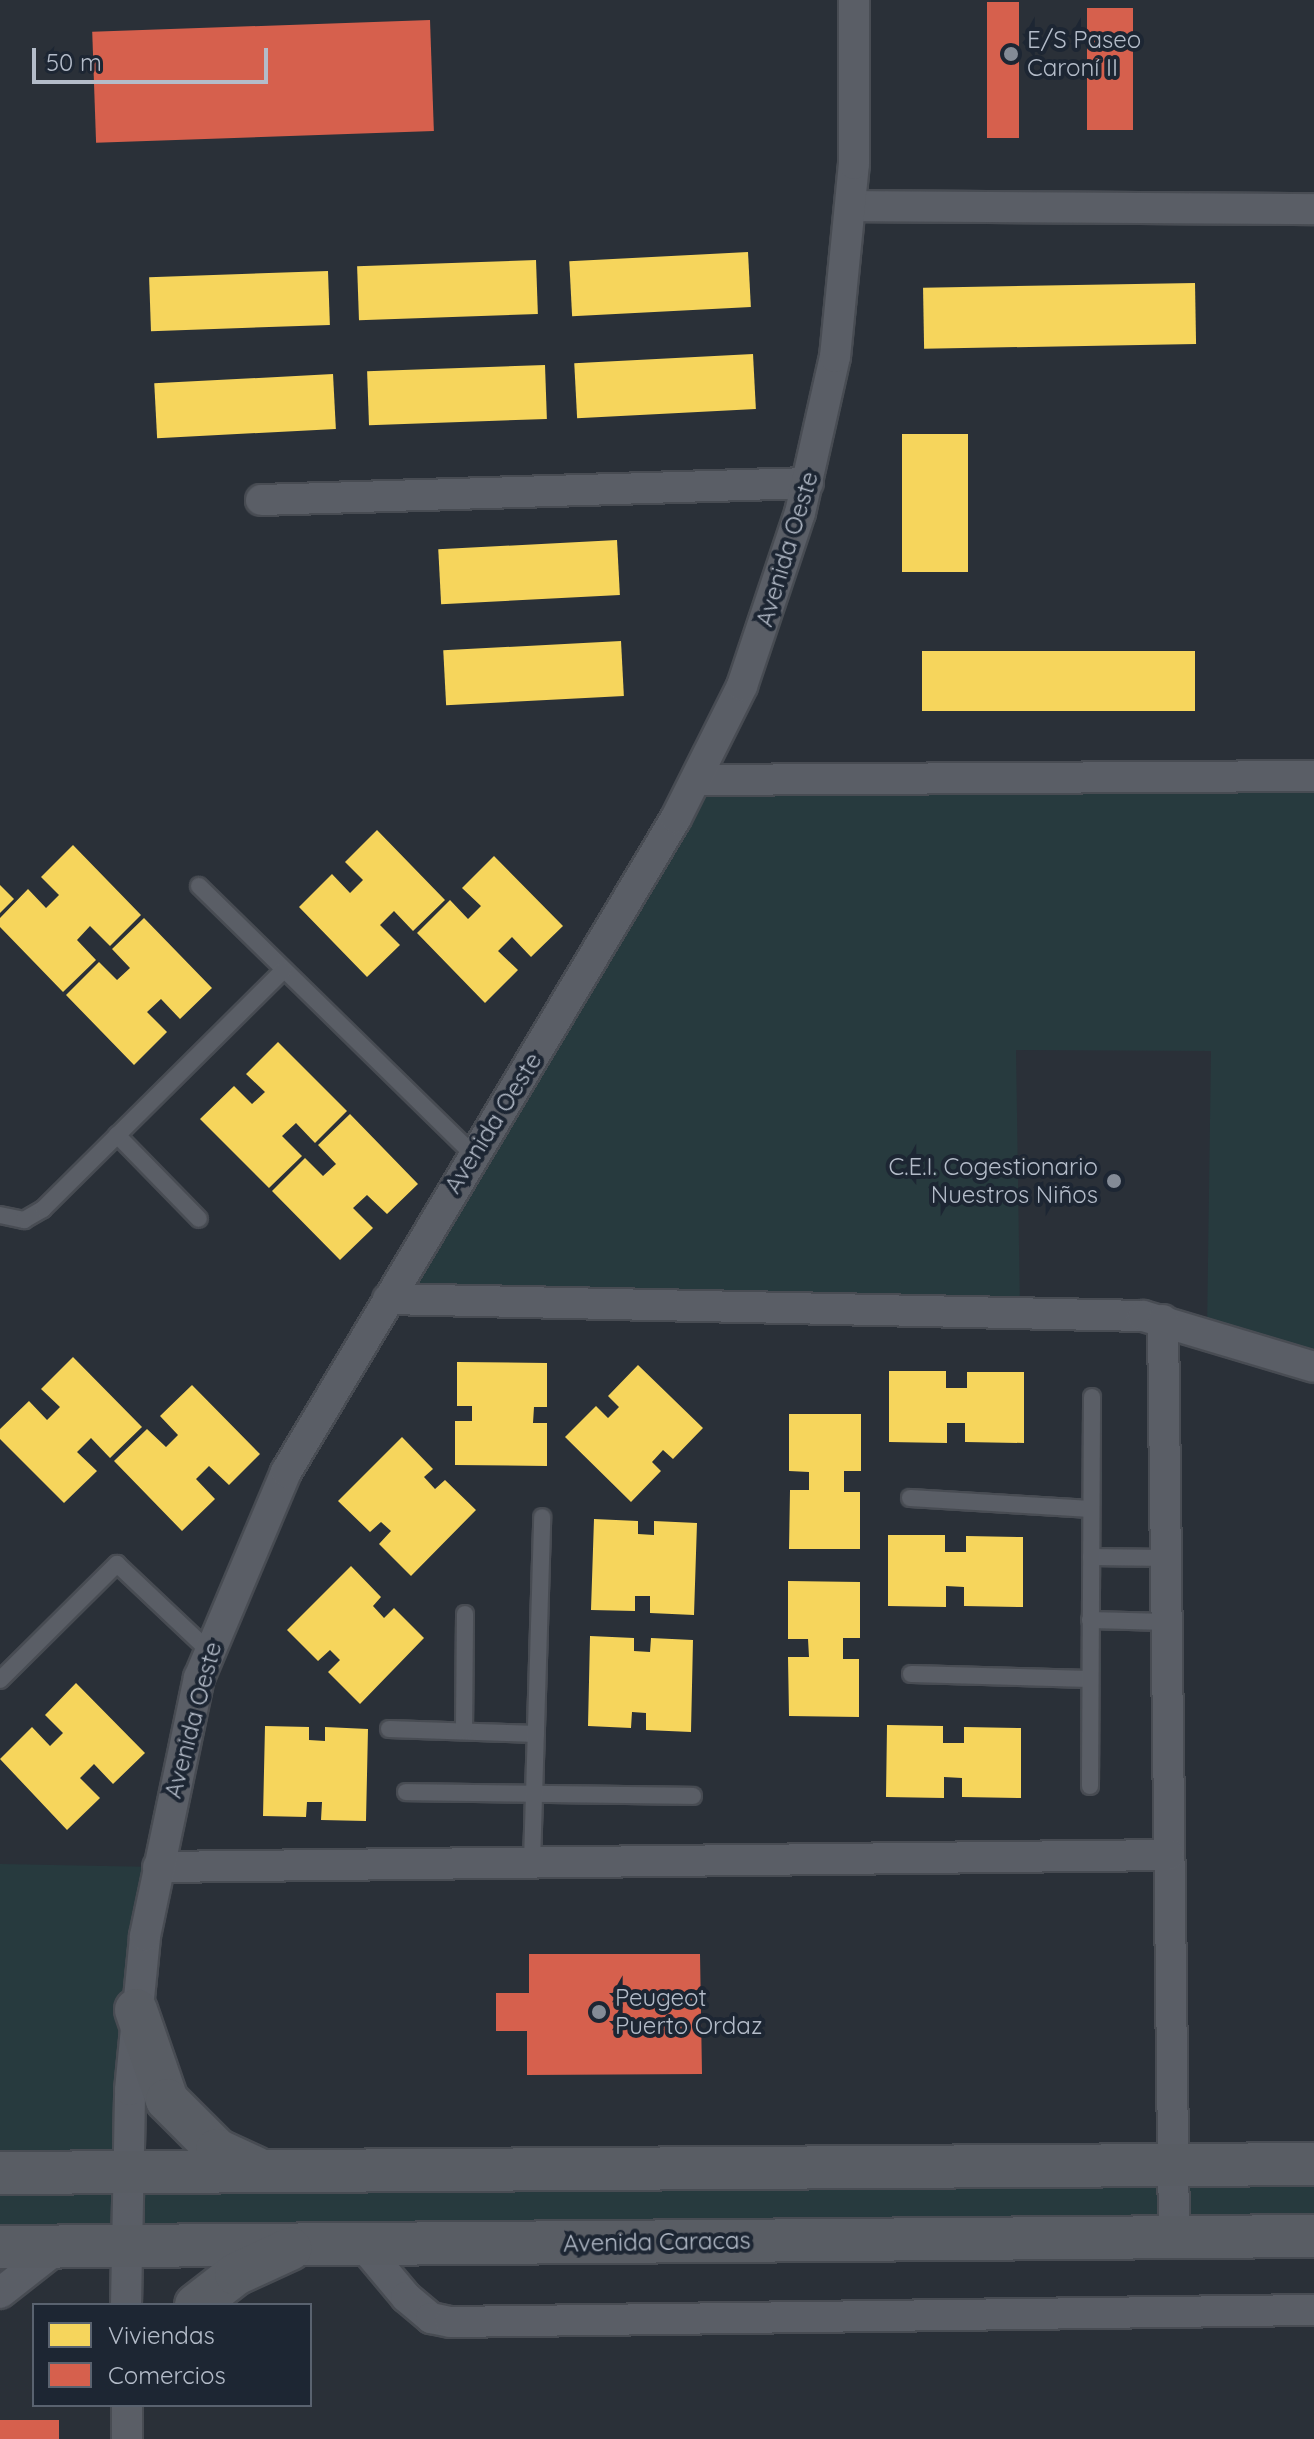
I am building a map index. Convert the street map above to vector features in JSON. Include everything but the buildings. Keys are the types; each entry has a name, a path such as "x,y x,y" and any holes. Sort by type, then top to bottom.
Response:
{"street":[{"name":"Avenida Oeste","path":"126,2303 127,2173 136,2010 158,1867 209,1651 264,1514 696,780 765,628 808,483 835,357 851,206 854,0"},
{"path":"851,206 1314,209"},
{"path":"261,500 808,483"},
{"path":"696,780 1314,776"},
{"path":"388,1299 913,1307 1163,1320 1314,1367"},
{"path":"1163,1320 1174,2236"},
{"path":"158,1867 1169,1855"},
{"path":"136,2010 167,2100 217,2150 265,2171"},
{"path":"0,2173 1314,2164"},
{"name":"Avenida Caracas","path":"0,2247 308,2241 1314,2236"},
{"path":"199,2303 236,2274 308,2241"},
{"path":"360,2242 406,2297 431,2318 450,2322 1314,2310"},
{"path":"0,2293 60,2246"},
{"path":"127,2407 127,2439"}],"lane":[{"path":"199,886 474,1155"},
{"path":"0,1215 24,1220 43,1209 284,970"},
{"path":"117,1135 199,1219"},
{"path":"1090,1786 1092,1397"},
{"path":"910,1498 1091,1509"},
{"path":"532,1863 542,1517"},
{"path":"1091,1557 1166,1558"},
{"path":"0,1680 117,1564 209,1651"},
{"path":"464,1731 465,1614"},
{"path":"1090,1620 1167,1622"},
{"path":"911,1674 1090,1679"},
{"path":"389,1729 536,1734"},
{"path":"406,1792 693,1796"}],"green space":[{"path":"1314,776 1314,1367 1207,1331 1211,1051 1016,1050 1020,1311 388,1299 696,780"},
{"path":"0,1864 158,1867 127,2172 1314,2164 1314,2236 0,2247"}],"place":[{"name":"E/S Paseo Caroní II","path":"1011,54"},
{"name":"C.E.I. Cogestionario Nuestros Niños","path":"1114,1181"},
{"name":"Peugeot Puerto Ordaz","path":"599,2012"}]}
